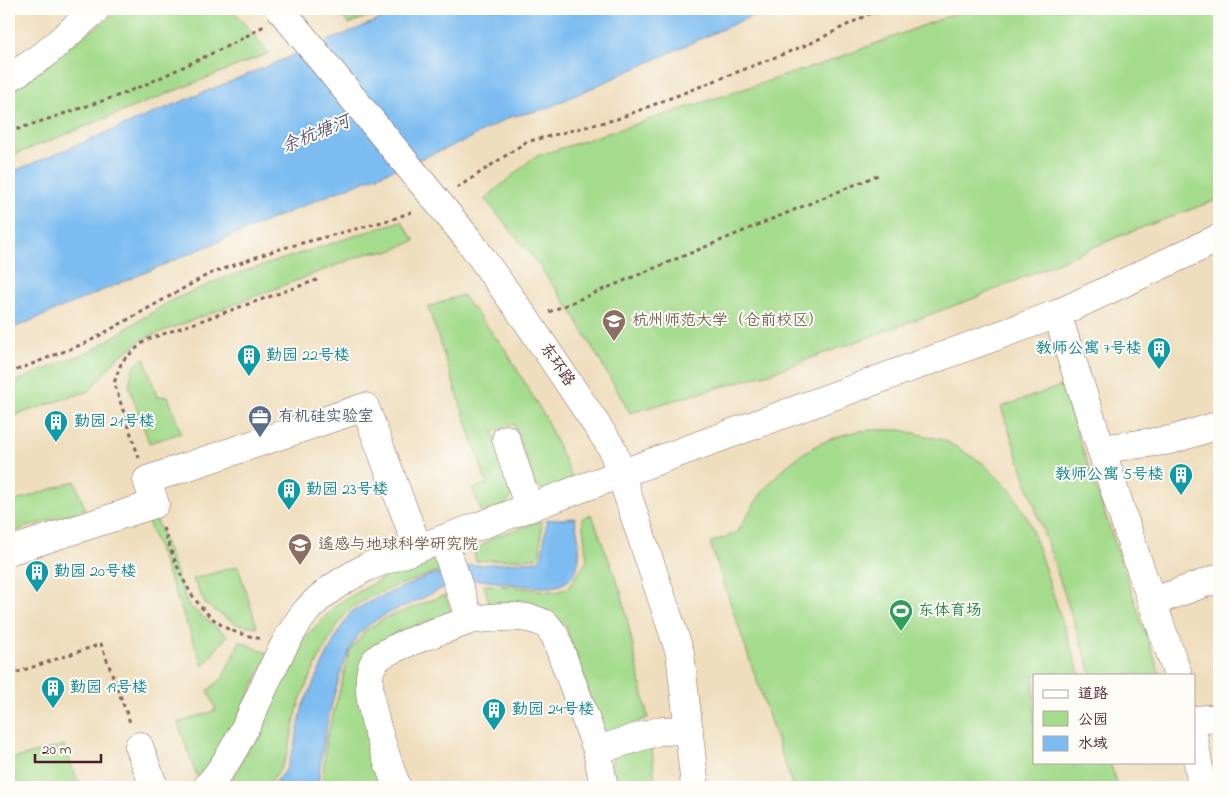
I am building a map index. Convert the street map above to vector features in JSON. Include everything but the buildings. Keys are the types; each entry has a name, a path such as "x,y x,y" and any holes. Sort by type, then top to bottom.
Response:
{"street":[{"path":"9,78 43,56 96,9"},
{"name":"东环路","path":"274,16 468,239 527,321 612,448 680,653 695,787"},
{"path":"207,787 233,752 284,646 304,613 346,578 367,567 443,538 1057,314 1219,238"},
{"path":"1057,314 1178,674"},
{"path":"9,551 155,504 147,480 365,408 418,548"},
{"path":"1101,449 1171,440 1219,425"},
{"path":"506,439 529,508"},
{"path":"443,538 470,620"},
{"path":"1152,602 1219,578"},
{"path":"397,787 372,707 368,683 374,662 392,650 470,620 506,617 534,620 547,625 555,636 597,750 604,787"},
{"path":"1196,720 1219,718"},
{"path":"597,750 659,732 689,730"},
{"path":"139,746 154,787"},
{"path":"1196,751 1202,787"}],"path":[{"path":"9,132 117,96 149,83 236,42 274,16"},
{"path":"527,321 878,175"},
{"path":"9,675 100,644 139,746"}],"green space":[{"path":"122,9 232,9 269,53 9,157 9,89"},
{"path":"335,9 386,9 349,24"},
{"path":"967,9 1219,9 1219,199 1120,236 975,298 773,372 630,413 572,312 532,256 485,199 534,157 827,62"},
{"path":"401,221 415,241 388,252 371,252 143,339 117,358 89,391 9,417 9,384 91,351 170,301 224,278"},
{"path":"462,295 505,349 545,417 572,477 564,486 545,491 535,484 514,424 493,432 513,494 505,506 482,513 473,489 487,484 428,307"},
{"path":"144,357 157,397 168,396 181,433 149,443 129,386 133,368"},
{"path":"1061,386 1160,674 1092,674 1001,407"},
{"path":"901,430 944,440 983,463 1012,492 1029,521 1080,674 1033,674 1033,764 1111,764 1118,787 793,787 710,543 738,532 748,513 772,481 802,454 838,436 859,431"},
{"path":"75,481 85,509 9,533 9,503"},
{"path":"592,515 622,595 648,718 603,734 566,626 554,619 491,610 484,585 557,592 569,587 587,561 582,518"},
{"path":"155,516 188,605 227,636 203,666 147,519"},
{"path":"542,521 540,554 536,558 476,561 474,552 493,537"},
{"path":"435,558 440,570 369,598 349,610 344,616 321,654 302,696 286,758 265,787 222,787 237,770 305,638 336,605 393,572"},
{"path":"238,566 257,627 236,624 206,605 193,579"},
{"path":"445,595 451,612 390,636 367,660 390,787 322,787 326,741 350,651 365,631 385,618"},
{"path":"240,641 269,654 218,756 197,777 178,723 216,710 208,690 222,679"},
{"path":"64,745 80,787 9,787 9,760"},
{"path":"652,746 655,787 613,787 612,755"}],"water":[{"name":"余杭塘河","path":"405,9 767,9 545,109 510,117 465,141 324,197 9,330 9,173"},
{"path":"575,518 579,546 578,565 575,573 569,580 560,585 542,587 480,580 458,582 391,612 364,629 346,658 332,704 322,751 318,787 270,787 286,770 294,747 303,705 337,634 351,612 428,576 461,566 537,561 542,555 547,520"}],"place":[{"name":"杭州师范大学（仓前校区）","path":"614,342"},
{"name":"教师公寓 7号楼","path":"1159,370"},
{"name":"勤园 22号楼","path":"249,377"},
{"name":"有机硅实验室","path":"260,438"},
{"name":"勤园 21号楼","path":"56,443"},
{"name":"教师公寓 5号楼","path":"1181,496"},
{"name":"勤园 23号楼","path":"289,511"},
{"name":"遥感与地球科学研究院","path":"300,566"},
{"name":"勤园 20号楼","path":"37,593"},
{"name":"东体育场","path":"901,632"},
{"name":"勤园 19号楼","path":"53,709"},
{"name":"勤园 24号楼","path":"494,731"}]}
